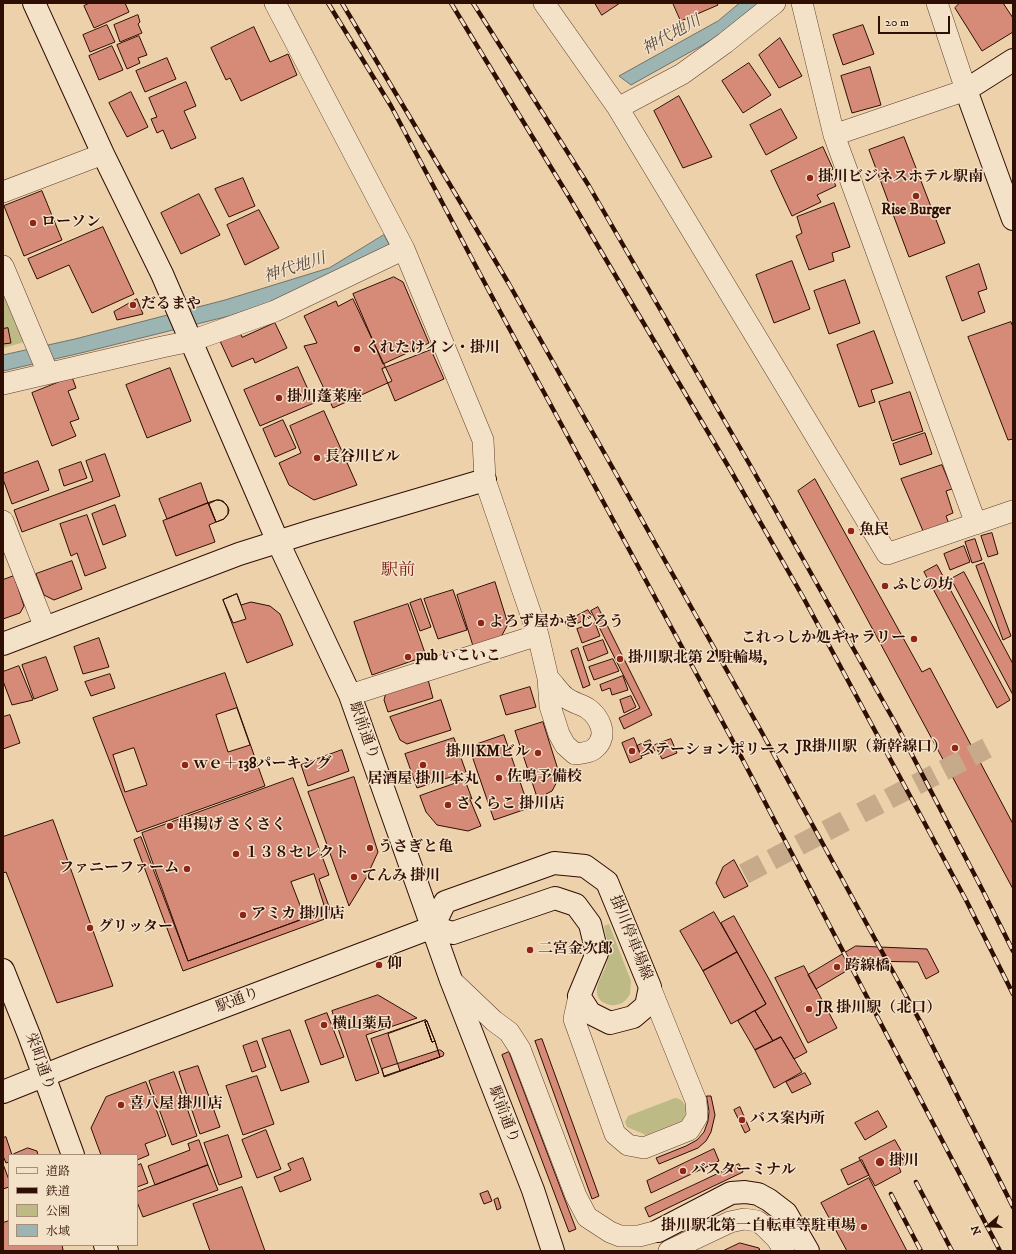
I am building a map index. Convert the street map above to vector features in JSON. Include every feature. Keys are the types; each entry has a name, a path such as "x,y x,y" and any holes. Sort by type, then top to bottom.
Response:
{"street":[{"name":"駅前通り","path":"34,3 103,154 162,274 278,542 350,694 451,980 533,1190 553,1251"},
{"path":"275,3 404,250 483,440 485,480 538,635 548,678"},
{"path":"544,3 618,108 887,554 1013,511"},
{"path":"618,108 682,74 725,43 775,3"},
{"path":"802,3 834,135 976,524"},
{"path":"937,3 966,90 1013,219"},
{"path":"834,135 966,90 1013,60"},
{"path":"3,192 103,154"},
{"path":"3,384 47,371 191,341 276,311 404,250"},
{"path":"3,266 47,371"},
{"path":"3,644 232,557 485,480"},
{"path":"3,521 45,628"},
{"path":"350,694 538,635"},
{"name":"掛川停車場線","path":"433,927 445,902 554,863 585,866 607,882 650,987 646,1006 634,1017 610,1023 590,1013 578,996"},
{"path":"433,927 453,934 555,898 576,905 590,924 597,953 578,996 574,1019 615,1134 628,1145 644,1148 689,1130 697,1117 696,1101 650,987"},
{"name":"駅通り","path":"44,1076 433,927"},
{"name":"栄町通り","path":"3,970 73,1154"},
{"path":"451,980 494,1021 509,1032 520,1049 576,1196 587,1217 610,1232 620,1236 639,1236 658,1230 731,1193 745,1192 758,1194 770,1200 786,1213 808,1251"},
{"path":"3,1092 44,1076"},
{"path":"669,1251 730,1222 744,1219 757,1221 764,1226 777,1239 784,1251"}],"green space":[{"path":"3,287 28,341 3,348"},
{"path":"609,924 631,981 630,994 628,997 622,1003 614,1005 606,1004 600,1000 597,993 608,955 608,946 604,926"},
{"path":"675,1098 682,1101 686,1107 684,1118 681,1121 646,1135 627,1127 625,1122 628,1116"}],"water":[{"path":"740,3 764,3 726,32 631,85 619,76 718,21"},
{"path":"384,235 391,248 328,282 229,316 3,371 3,355 75,339 225,300 329,268"}],"building":[{"path":"90,3 125,3 129,12 94,28 84,6"},
{"path":"595,3 620,3 602,15"},
{"path":"673,3 717,3 718,5 681,21"},
{"path":"960,3 1003,3 1013,18 1013,32 982,51 955,8"},
{"path":"138,15 140,22 138,24 142,33 120,42 114,25"},
{"path":"107,25 115,42 90,52 83,35"},
{"path":"863,25 874,54 843,65 833,35"},
{"path":"254,27 270,62 288,54 297,75 241,101 230,78 226,80 211,48"},
{"path":"139,36 147,55 138,58 140,63 127,69 117,45"},
{"path":"780,38 802,76 779,88 759,55"},
{"path":"112,46 123,70 99,80 89,56"},
{"path":"167,58 176,79 145,92 136,71"},
{"path":"749,63 771,95 743,113 722,81"},
{"path":"870,67 881,105 852,113 841,76"},
{"path":"186,82 196,106 184,111 196,138 171,149 163,130 157,133 151,119 157,117 149,98"},
{"path":"131,92 148,127 127,137 109,103"},
{"path":"679,96 712,157 683,168 654,111"},
{"path":"781,109 797,138 766,155 750,125"},
{"path":"904,137 945,243 909,257 869,150"},
{"path":"823,147 833,169 829,172 836,186 817,195 821,202 792,216 771,171"},
{"path":"243,178 255,206 229,217 215,189"},
{"name":"ローソン","path":"42,191 62,240 24,256 4,206"},
{"path":"199,194 220,235 181,254 161,213"},
{"path":"834,203 850,247 832,253 834,261 809,270 796,236 802,233 797,217"},
{"path":"259,210 279,248 245,265 227,225"},
{"path":"103,227 134,294 92,313 69,265 37,279 28,259"},
{"path":"792,261 810,309 774,323 756,275"},
{"path":"979,264 987,289 978,292 985,312 962,321 946,277"},
{"path":"394,277 403,282 429,343 383,364 353,294"},
{"path":"845,280 860,323 829,334 814,291"},
{"name":"だるまや","path":"137,299 143,314 117,320 114,312"},
{"path":"353,299 392,381 333,408 304,346 317,343 304,316 336,301 338,306"},
{"path":"1011,322 1013,327 1013,439 1008,440 968,337"},
{"path":"275,323 287,348 255,363 253,358 232,367 220,341 237,326 242,337"},
{"path":"8,328 11,343 3,344 3,329"},
{"path":"874,331 893,383 871,390 875,402 859,407 837,345"},
{"path":"431,350 444,379 395,401 382,369"},
{"path":"298,367 314,403 260,426 244,390"},
{"path":"170,368 191,421 147,438 126,385"},
{"path":"72,377 76,388 68,391 79,419 70,422 76,436 52,446 32,393"},
{"path":"910,392 923,431 892,441 879,402"},
{"name":"長谷川ビル","path":"324,411 357,485 314,500 289,485 279,463 301,453 290,426"},
{"path":"283,420 296,448 275,457 263,429"},
{"path":"925,433 932,454 900,465 893,444"},
{"path":"105,454 120,496 22,532 14,510 93,481 86,461"},
{"path":"38,461 49,490 12,504 3,479 3,474"},
{"path":"81,462 87,478 64,486 59,470"},
{"path":"942,465 952,489 946,491 953,513 946,516 951,529 926,538 901,479"},
{"name":"JR掛川駅（新幹線口）","path":"815,479 922,672 930,668 1013,824 1013,889 798,491"},
{"path":"201,483 208,503 167,519 159,499"},
{"path":"217,500 223,501 228,507 228,514 224,519 216,522 208,503"},
{"path":"220,500 226,504 229,510 224,519 216,522 209,504"},
{"path":"208,503 216,522 209,525 215,542 176,556 163,521"},
{"path":"115,505 126,536 103,545 92,514"},
{"path":"87,515 106,568 85,576 77,553 71,556 60,524"},
{"path":"992,533 998,554 988,557 981,536"},
{"path":"975,539 982,560 972,563 965,542"},
{"path":"964,546 970,562 950,570 944,554"},
{"path":"72,561 82,589 54,600 44,595 36,574"},
{"path":"984,563 1011,636 1003,640 976,566"},
{"path":"937,565 1010,700 997,708 924,572"},
{"path":"964,572 1013,664 1013,695 951,579"},
{"path":"14,576 24,606 20,613 3,619 3,580"},
{"path":"495,582 508,624 501,637 473,646 457,595"},
{"path":"453,590 467,630 438,639 424,599"},
{"path":"237,594 241,605 251,602 270,606 280,614 293,645 247,663 223,600"},
{"path":"237,594 246,619 233,623 223,600"},
{"path":"421,599 431,627 420,631 410,603"},
{"path":"408,604 426,656 372,675 354,622"},
{"name":"掛川駅北第２駐輪場,","path":"598,607 652,715 624,729 619,718 640,708 591,611"},
{"path":"588,610 592,616 568,628 565,622"},
{"path":"595,623 600,636 582,643 577,629"},
{"path":"99,638 109,667 83,674 74,647"},
{"path":"603,640 608,653 588,661 583,647"},
{"path":"578,648 590,685 583,688 571,651"},
{"path":"46,657 58,690 34,699 22,665"},
{"path":"613,659 619,671 594,680 589,667"},
{"path":"19,666 33,700 12,705 3,681 3,672"},
{"name":"ｗｅ＋138パーキング","path":"225,673 265,786 137,832 93,718"},
{"path":"110,674 115,688 91,696 85,682"},
{"path":"427,676 433,698 388,712 384,700 387,689"},
{"path":"623,676 628,690 612,695 610,688 602,691 600,685"},
{"path":"530,687 536,707 506,715 500,696"},
{"path":"631,696 636,707 624,713 620,700"},
{"path":"441,700 451,730 407,744 400,740 390,717"},
{"path":"237,708 250,745 228,752 216,715"},
{"path":"10,715 20,743 3,749 3,717"},
{"name":"掛川KMビル","path":"543,722 560,776 552,791 546,794 548,800 539,803 515,731"},
{"name":"佐鳴予備校","path":"504,735 529,808 494,820 469,747"},
{"path":"454,738 466,772 417,788 405,754"},
{"name":"ステーションポリース","path":"634,738 642,758 630,763 622,743"},
{"path":"671,739 677,753 662,759 655,745"},
{"path":"650,740 655,751 641,756 637,746"},
{"path":"134,748 147,785 125,792 113,755"},
{"path":"342,750 349,771 308,786 301,765"},
{"path":"354,777 378,852 366,878 349,906 308,792"},
{"name":"１３８セレクト","path":"293,778 329,875 319,879 330,909 188,961 142,833"},
{"name":"さくらこ 掛川店","path":"465,780 472,799 469,797 481,826 468,831 437,825 426,812 420,796"},
{"path":"53,820 113,986 57,1003 6,872 3,873 3,837"},
{"path":"141,837 188,961 330,909 333,916 183,971 134,840"},
{"path":"734,860 748,886 724,898 716,883 723,867"},
{"path":"314,874 324,905 303,913 291,882"},
{"path":"714,912 737,952 703,971 680,931"},
{"path":"734,916 807,1052 794,1059 781,1037 773,1041 755,1011 766,1004 721,923"},
{"name":"跨線橋","path":"856,946 927,949 939,972 926,979 918,962 863,961 816,989 808,975"},
{"path":"737,952 766,1004 731,1024 703,971"},
{"name":"JR 掛川駅（北口）","path":"804,966 837,1028 808,1043 775,978"},
{"path":"378,995 417,1018 366,1035 379,1073 356,1081 332,1011"},
{"path":"755,1011 773,1041 755,1050 738,1021"},
{"path":"327,1013 344,1057 321,1065 305,1021"},
{"path":"426,1020 427,1021 425,1022 432,1042 435,1041 440,1057 400,1071 388,1034"},
{"path":"426,1020 427,1021 425,1022 432,1042 435,1041 440,1057 384,1076 371,1039"},
{"path":"427,1021 435,1041 432,1042 425,1022"},
{"path":"427,1021 435,1041 432,1042 425,1022"},
{"path":"290,1030 309,1082 281,1091 262,1039"},
{"path":"781,1037 802,1072 774,1088 755,1050"},
{"path":"542,1039 599,1196 592,1199 535,1041"},
{"path":"257,1041 266,1067 252,1072 243,1046"},
{"path":"440,1050 444,1053 443,1056 384,1077 382,1069"},
{"path":"509,1052 576,1229 569,1232 502,1055"},
{"path":"198,1066 220,1127 200,1134 179,1072"},
{"path":"174,1072 197,1136 172,1145 149,1081"},
{"path":"805,1073 811,1084 792,1093 786,1082"},
{"path":"257,1076 274,1124 243,1135 226,1086"},
{"path":"146,1082 166,1136 145,1144 149,1155 138,1160 138,1154 101,1154 91,1128 106,1097"},
{"path":"707,1096 711,1096 715,1115 711,1132 706,1141 698,1148 659,1164 656,1158 686,1146 697,1140 704,1132 708,1121 709,1112"},
{"name":"バス案内所","path":"740,1107 750,1130 745,1133 734,1110"},
{"path":"878,1111 887,1127 865,1140 855,1123"},
{"path":"266,1130 281,1169 257,1178 242,1140"},
{"path":"228,1135 242,1177 219,1185 204,1143"},
{"path":"6,1137 12,1154 8,1154 8,1162 6,1163 3,1156 3,1138"},
{"path":"199,1140 208,1165 155,1185 148,1166 190,1150 188,1144"},
{"path":"895,1140 908,1163 899,1167 901,1172 875,1186 859,1158"},
{"path":"28,1148 37,1151 38,1154 14,1154"},
{"name":"バスターミナル","path":"714,1149 719,1161 651,1193 647,1181"},
{"path":"303,1158 311,1180 280,1192 274,1177 291,1170 288,1164"},
{"path":"862,1160 869,1175 848,1185 841,1170"},
{"path":"3,1164 8,1177 8,1187 3,1189"},
{"path":"141,1164 148,1183 138,1187 138,1166"},
{"path":"739,1164 743,1172 649,1217 645,1208"},
{"path":"208,1165 218,1190 143,1217 138,1204 138,1192"},
{"name":"掛川駅北第一自転車等駐車場","path":"869,1178 907,1251 847,1251 821,1203"},
{"path":"242,1187 265,1251 210,1251 193,1204"},
{"path":"488,1191 492,1201 484,1204 480,1194"},
{"path":"498,1198 501,1208 497,1210 494,1200"},
{"path":"8,1221 8,1246 62,1246 63,1250 3,1251 3,1223"},
{"path":"740,1243 759,1248 760,1251 723,1251"}],"tunnel":[{"path":"861,813 987,748"},
{"path":"744,874 845,821"}],"railway":[{"path":"328,3 391,106 489,291 735,745 1000,1251"},
{"path":"342,3 509,284 761,731 921,1023 1013,1207"},
{"path":"451,3 569,197 731,471 803,597 966,900 1013,994"},
{"path":"473,3 589,186 750,465 897,726 1013,951"},
{"path":"916,1182 952,1251"},
{"path":"891,1194 921,1251"}],"place":[{"name":"掛川ビジネスホテル駅南","path":"810,178"},
{"name":"Rise Burger","path":"916,196"},
{"name":"ローソン","path":"33,223"},
{"name":"だるまや","path":"133,305"},
{"name":"くれたけイン・掛川","path":"357,349"},
{"name":"掛川蓬莱座","path":"279,398"},
{"name":"長谷川ビル","path":"317,458"},
{"name":"魚民","path":"851,531"},
{"name":"ふじの坊","path":"885,586"},
{"name":"よろず屋かきじろう","path":"481,623"},
{"name":"これっしか処ギャラリー","path":"914,639"},
{"name":"pub いこいこ","path":"408,657"},
{"name":"掛川駅北第２駐輪場,","path":"620,659"},
{"name":"JR掛川駅（新幹線口）","path":"955,748"},
{"name":"ステーションポリース","path":"632,751"},
{"name":"掛川KMビル","path":"538,753"},
{"name":"ｗｅ＋138パーキング","path":"185,765"},
{"name":"居酒屋 掛川 本丸","path":"423,765"},
{"name":"佐鳴予備校","path":"499,778"},
{"name":"さくらこ 掛川店","path":"448,805"},
{"name":"串揚げ さくさく","path":"170,826"},
{"name":"うさぎと亀","path":"370,848"},
{"name":"１３８セレクト","path":"236,854"},
{"name":"ファニーファーム","path":"187,869"},
{"name":"てんみ 掛川","path":"354,877"},
{"name":"アミカ 掛川店","path":"243,915"},
{"name":"グリッター","path":"90,928"},
{"name":"二宮金次郎","path":"530,950"},
{"name":"仰","path":"379,965"},
{"name":"跨線橋","path":"837,967"},
{"name":"JR 掛川駅（北口）","path":"809,1009"},
{"name":"横山薬局","path":"324,1025"},
{"name":"喜八屋 掛川店","path":"121,1105"},
{"name":"バス案内所","path":"742,1120"},
{"name":"掛川","path":"880,1162"},
{"name":"バスターミナル","path":"683,1171"},
{"name":"掛川駅北第一自転車等駐車場","path":"864,1227"}],"district":[{"name":"駅前","path":"398,571"}],"water label":[{"name":"神代地川","path":"672,36"},
{"name":"神代地川","path":"295,269"}]}
